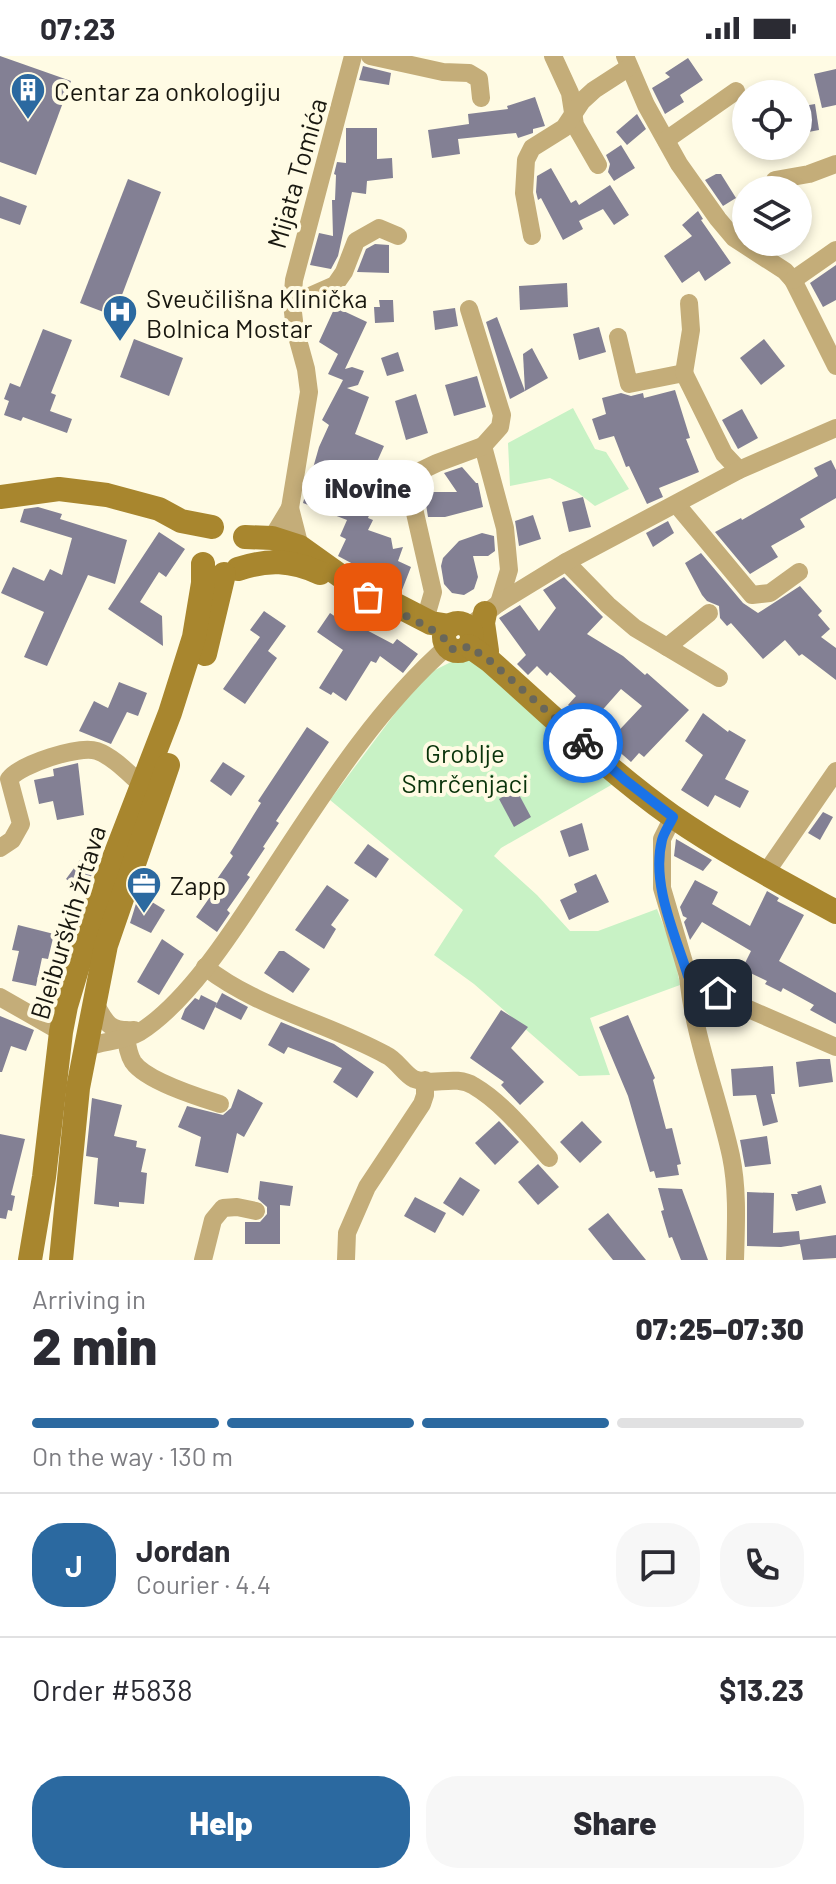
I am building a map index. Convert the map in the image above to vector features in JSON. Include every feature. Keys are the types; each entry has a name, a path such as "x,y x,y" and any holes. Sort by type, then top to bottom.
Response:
{"street":[{"name":"Mijata Tomića","path":"272,538 290,508 309,392 292,304 298,257 353,56"},
{"path":"370,56 443,72 469,73 479,79 481,98"},
{"path":"553,56 570,93 575,125 598,165"},
{"path":"532,236 524,193 526,160 532,148 564,128 594,90 626,62 679,164 734,238 785,271 793,280 836,366"},
{"path":"666,140 732,94"},
{"path":"798,176 836,164"},
{"path":"292,304 335,285 344,272 356,241 365,234 379,228 398,236"},
{"path":"793,280 836,250"},
{"path":"689,303 691,330 684,373 724,454 739,470"},
{"path":"425,620 433,592 410,491 416,473 483,446 500,427 502,415 469,309"},
{"path":"618,337 629,384 684,373"},
{"path":"87,1047 126,1034 136,1035 205,967 356,750 427,664 512,588 677,505 739,470 836,428"},
{"path":"483,446 505,528 512,588"},
{"path":"0,497 59,489 137,501 181,521 215,556 256,563 281,560 302,566 406,616 466,629 484,642 490,661"},
{"path":"677,505 752,595 770,593 799,572"},
{"name":"Mijata Tomića","path":"290,508 300,547"},
{"path":"229,525 237,528 245,537 247,558 215,556 229,525"},
{"path":"245,537 272,538 300,547 342,577 425,620 466,629 490,661 625,780 673,817 765,874 836,912"},
{"name":"Bleiburških žrtava","path":"30,1260 44,1177 61,1032 97,902 170,713 194,637 203,583 215,556"},
{"name":"Bleiburških žrtava","path":"61,1260 78,1088 106,945 208,643 215,556"},
{"path":"566,562 635,628 719,678"},
{"path":"667,647 709,613"},
{"path":"0,848 12,840 21,824 9,779 18,769 87,749 105,755 143,786"},
{"path":"765,874 836,771"},
{"path":"673,817 662,839 662,888 688,976 701,1048 730,1153 735,1181 735,1260"},
{"path":"205,967 228,985 261,1002 306,1017 389,1056 414,1079 462,1080 475,1086 549,1158"},
{"path":"688,976 744,1007 836,1047"},
{"path":"0,997 61,1032"},
{"name":"Bleiburških žrtava","path":"96,1005 106,1024 126,1034 128,1052 135,1065 182,1092 220,1104"},
{"path":"346,1260 347,1233 367,1187 422,1104 425,1080"},
{"path":"203,1260 213,1220 223,1208 256,1211"}],"green space":[{"path":"573,408 595,449 606,452 629,489 595,506 550,478 510,486 508,443"},
{"name":"Groblje Smrčenjaci","path":"463,656 495,675 613,784 501,848 494,856 537,895 570,931 598,931 657,909 673,949 680,985 590,1018 610,1075 579,1076 474,984 434,955 463,910 330,800 423,676"}],"building":[{"name":"Centar za onkologiju","path":"0,56 71,81 36,175 0,162"},
{"path":"688,58 703,80 680,95 684,102 665,114 652,88 670,77 665,73"},
{"path":"363,66 391,73 389,85 359,80"},
{"path":"836,69 836,105 822,108 814,74"},
{"path":"535,97 545,126 518,138 516,133 458,139 460,154 432,158 428,130 469,124 468,114 508,109 507,106"},
{"path":"815,104 819,130 812,131 812,105"},
{"path":"637,114 646,129 627,145 616,132"},
{"path":"346,128 377,128 377,159 392,158 393,178 367,181 366,194 352,192 338,256 331,269 310,265 319,233 333,236 334,174 337,162 346,163"},
{"path":"621,145 635,168 614,181 608,172 610,164 606,155"},
{"path":"551,168 571,203 576,200 579,205 610,185 629,215 614,225 603,209 579,221 583,229 563,240 536,192 537,176"},
{"path":"721,174 732,192 732,200 723,206 705,180"},
{"path":"128,179 161,192 114,316 80,303"},
{"path":"0,196 27,206 20,225 0,218"},
{"path":"698,211 731,263 705,281 699,271 682,283 664,256 692,236 682,225"},
{"path":"375,244 389,245 389,273 357,272 366,249"},
{"path":"836,265 836,300 823,307 810,283"},
{"path":"567,283 568,307 520,310 519,286"},
{"path":"379,300 393,300 394,322 375,323 374,307 380,307"},
{"path":"335,307 367,322 345,369 352,367 364,371 358,385 347,388 369,397 355,434 384,446 372,473 385,477 368,518 373,520 368,530 391,538 393,549 403,547 398,561 411,567 402,590 338,556 346,539 340,536 347,520 303,503 319,447 329,425 322,420 343,380 328,374 338,354 319,342"},
{"path":"455,308 458,326 435,330 433,311"},
{"path":"497,317 525,391 510,399 486,322"},
{"path":"599,327 606,352 579,360 573,334"},
{"path":"43,329 72,340 51,393 56,395 50,411 72,419 67,433 23,417 21,421 4,415 9,401 4,399 10,383 20,387"},
{"path":"134,339 183,358 169,396 120,377"},
{"path":"764,339 785,366 761,385 740,358"},
{"path":"532,348 548,378 525,391 523,354"},
{"path":"398,352 404,371 387,376 381,358"},
{"path":"477,376 486,407 454,416 445,385"},
{"path":"675,390 690,438 686,439 699,472 659,488 663,497 647,504 629,466 626,467 614,436 599,440 592,419 606,414 602,398 621,393 631,396 643,393 644,398"},
{"path":"416,394 428,433 406,440 395,401"},
{"path":"742,409 758,438 738,449 722,420"},
{"path":"831,460 836,470 836,498 800,519 805,527 771,546 778,557 750,574 715,532 818,476 814,468"},
{"path":"462,467 478,483 483,507 445,517 428,517 424,492 457,492 444,473"},
{"path":"583,497 591,527 569,532 562,502"},
{"path":"38,507 62,514 60,519 127,540 115,584 88,575 47,666 24,657 44,612 1,593 13,567 44,581 50,569 62,575 72,538 20,522 24,509"},
{"path":"533,515 541,539 519,546 515,521"},
{"path":"668,521 674,533 653,547 646,533"},
{"path":"159,532 185,549 166,577 159,572 140,602 162,616 163,646 108,609"},
{"path":"482,533 494,536 495,551 488,556 473,556 478,577 474,589 464,595 452,593 444,584 443,558 459,541"},
{"path":"701,553 743,603 758,613 800,586 822,611 818,615 830,629 821,637 836,648 836,680 802,654 799,656 785,640 763,659 731,623 727,626 720,618 719,606 702,595 685,563"},
{"path":"564,577 603,617 587,634 623,656 645,675 647,673 689,710 644,757 639,753 631,762 608,742 642,706 621,689 590,724 568,705 576,696 550,672 547,676 537,666 528,675 517,664 526,655 499,618 520,605 539,631 556,608 543,590"},
{"path":"264,611 286,626 268,651 277,658 245,704 223,689 260,637 250,630"},
{"path":"330,613 355,630 357,625 393,644 397,639 418,654 403,673 380,656 376,663 371,661 346,701 333,692 331,695 319,688 343,650 317,632"},
{"path":"119,682 147,693 138,716 127,712 111,744 79,731 94,701 108,708"},
{"path":"703,713 728,732 746,740 725,779 749,791 740,808 715,795 708,807 681,790 703,755 685,741"},
{"path":"307,727 329,742 276,821 279,823 217,932 196,917 219,884 215,882 233,856 230,853 261,803 258,801"},
{"path":"223,762 245,776 231,796 210,781"},
{"path":"78,763 84,815 57,820 53,801 39,804 34,780 54,776 53,769"},
{"path":"516,789 531,817 514,827 499,799"},
{"path":"823,812 833,817 820,840 808,833"},
{"path":"582,823 589,850 569,857 560,831"},
{"path":"676,839 712,860 703,871 674,856"},
{"path":"368,844 389,859 376,878 354,863"},
{"path":"80,860 94,869 85,892 66,879"},
{"path":"596,874 609,902 569,920 560,900 577,892 574,884"},
{"path":"695,880 718,892 712,904 750,926 767,891 779,898 777,901 804,915 779,961 836,993 836,1024 810,1010 814,1005 783,988 781,992 765,984 767,981 742,969 751,951 702,922 690,940 684,922 687,918 680,907"},
{"path":"327,885 349,900 331,925 336,929 324,949 295,930"},
{"name":"Zapp","path":"139,894 165,910 151,933 130,923"},
{"path":"18,925 54,934 48,959 42,958 36,986 12,981 19,951 12,950"},
{"path":"162,939 184,954 159,995 137,982"},
{"path":"279,951 284,951 310,969 293,993 264,973"},
{"path":"222,993 248,1007 241,1020 215,1007"},
{"path":"201,995 217,1003 204,1030 181,1019 185,1009 195,998 199,1000"},
{"path":"501,1010 528,1027 511,1048 544,1082 520,1105 501,1085 504,1082 470,1058"},
{"path":"628,1015 655,1078 666,1129 672,1128 681,1164 677,1165 679,1175 656,1178 654,1171 650,1172 628,1096 599,1027"},
{"path":"0,1016 34,1030 26,1051 11,1046 2,1072 0,1072"},
{"path":"281,1022 334,1044 374,1072 357,1098 333,1082 342,1068 288,1047 284,1054 268,1045"},
{"path":"830,1059 833,1082 799,1087 796,1062"},
{"path":"773,1066 775,1094 771,1094 778,1122 763,1126 756,1095 733,1096 731,1069"},
{"path":"238,1089 263,1103 244,1137 237,1133 228,1173 195,1166 201,1137 178,1127 187,1106 223,1115 231,1108"},
{"path":"92,1098 122,1105 114,1136 137,1141 136,1147 146,1149 141,1172 147,1173 144,1204 119,1202 119,1207 94,1204 98,1158 86,1156"},
{"path":"499,1121 519,1142 495,1165 475,1143"},
{"path":"582,1121 602,1142 580,1163 560,1142"},
{"path":"0,1134 25,1139 11,1195 15,1196 12,1211 8,1210 6,1219 0,1218"},
{"path":"767,1136 771,1164 745,1167 740,1140"},
{"path":"538,1164 559,1187 538,1205 518,1182"},
{"path":"460,1177 480,1190 463,1216 443,1203"},
{"path":"260,1181 293,1186 290,1206 280,1205 280,1244 245,1244 245,1222 260,1222 267,1214 267,1207 258,1199"},
{"path":"821,1185 826,1203 796,1211 791,1194"},
{"path":"658,1188 682,1189 708,1260 681,1260 672,1237 669,1238"},
{"path":"747,1192 774,1193 773,1233 799,1231 800,1240 836,1235 836,1258 803,1260 800,1244 747,1246"},
{"path":"415,1197 446,1213 435,1233 404,1216"},
{"path":"608,1213 646,1260 613,1260 588,1229"}],"way so far":[{"path":"368,597 428,627 445,639 452,649 472,648 583,743"}],"place":[{"name":"Centar za onkologiju","path":"28,121"},
{"name":"Sveučilišna Klinička Bolnica Mostar","path":"120,343"},
{"name":"iNovine","path":"368,597"},
{"name":"Zapp","path":"144,915"}],"route":[{"path":"583,743 673,817 662,839 660,862 666,908 688,976 718,993"}]}
